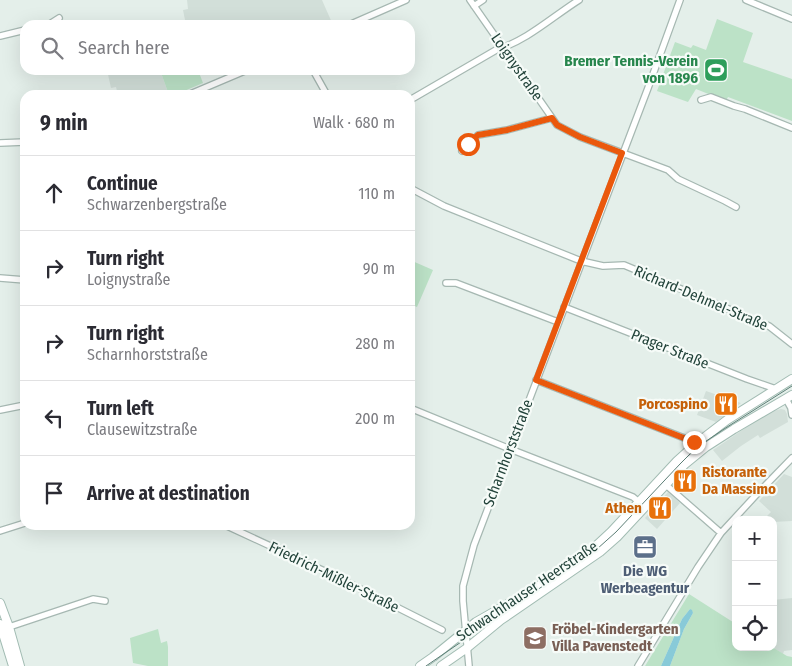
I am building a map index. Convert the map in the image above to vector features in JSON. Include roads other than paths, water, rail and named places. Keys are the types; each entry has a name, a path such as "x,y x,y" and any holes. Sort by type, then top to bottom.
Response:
{"main road":[{"name":"Schwachhauser Heerstraße","path":"420,666 445,648 465,630 534,588 597,545 677,461 697,443 726,420 792,379"},
{"path":"776,389 789,397"},
{"name":"Schwachhauser Heerstraße","path":"442,666 501,620 600,552 617,537 684,465 706,447 734,428 789,397"},
{"path":"0,603 20,666"},
{"path":"0,624 13,666"}],"street":[{"path":"360,20 406,0"},
{"name":"Loignystraße","path":"470,0 557,125 580,137 668,170 678,179 736,208"},
{"path":"474,6 483,0"},
{"path":"415,97 496,50 529,35 580,0"},
{"name":"Scharnhorststraße","path":"469,666 462,601 463,586 474,545 680,0"},
{"path":"746,0 792,19"},
{"path":"0,36 20,31"},
{"path":"200,90 235,75"},
{"path":"316,75 324,90"},
{"path":"701,100 711,97 792,128"},
{"path":"462,151 478,135 507,130 552,118"},
{"path":"0,143 20,142"},
{"name":"Richard-Dehmel-Straße","path":"415,191 444,206 581,260 603,266 624,265 769,326 792,344"},
{"path":"0,278 20,280"},
{"path":"446,282 456,283 558,322"},
{"name":"Prager Straße","path":"564,306 776,389"},
{"path":"536,380 697,443"},
{"path":"789,397 792,416"},
{"path":"0,410 20,406"},
{"path":"415,410 633,497 639,502"},
{"path":"638,666 698,567 721,533 792,458"},
{"path":"666,485 721,533"},
{"path":"0,531 20,525"},
{"name":"Friedrich-Mißler-Straße","path":"236,530 335,576 442,630"},
{"path":"9,627 93,599 105,601"}],"water":[{"path":"690,609 693,613 684,629 670,666 661,666 682,619"}],"tram line":[{"path":"426,666 597,549 616,532 696,448 792,386"}],"place":[{"name":"Bremer Tennis-Verein von 1896","path":"716,70"},
{"name":"Porcospino","path":"726,404"},
{"name":"Ristorante Da Massimo","path":"685,481"},
{"name":"Athen","path":"660,508"},
{"name":"Die WG Werbeagentur","path":"645,547"},
{"name":"Fröbel-Kindergarten Villa Pavenstedt","path":"535,638"}]}
